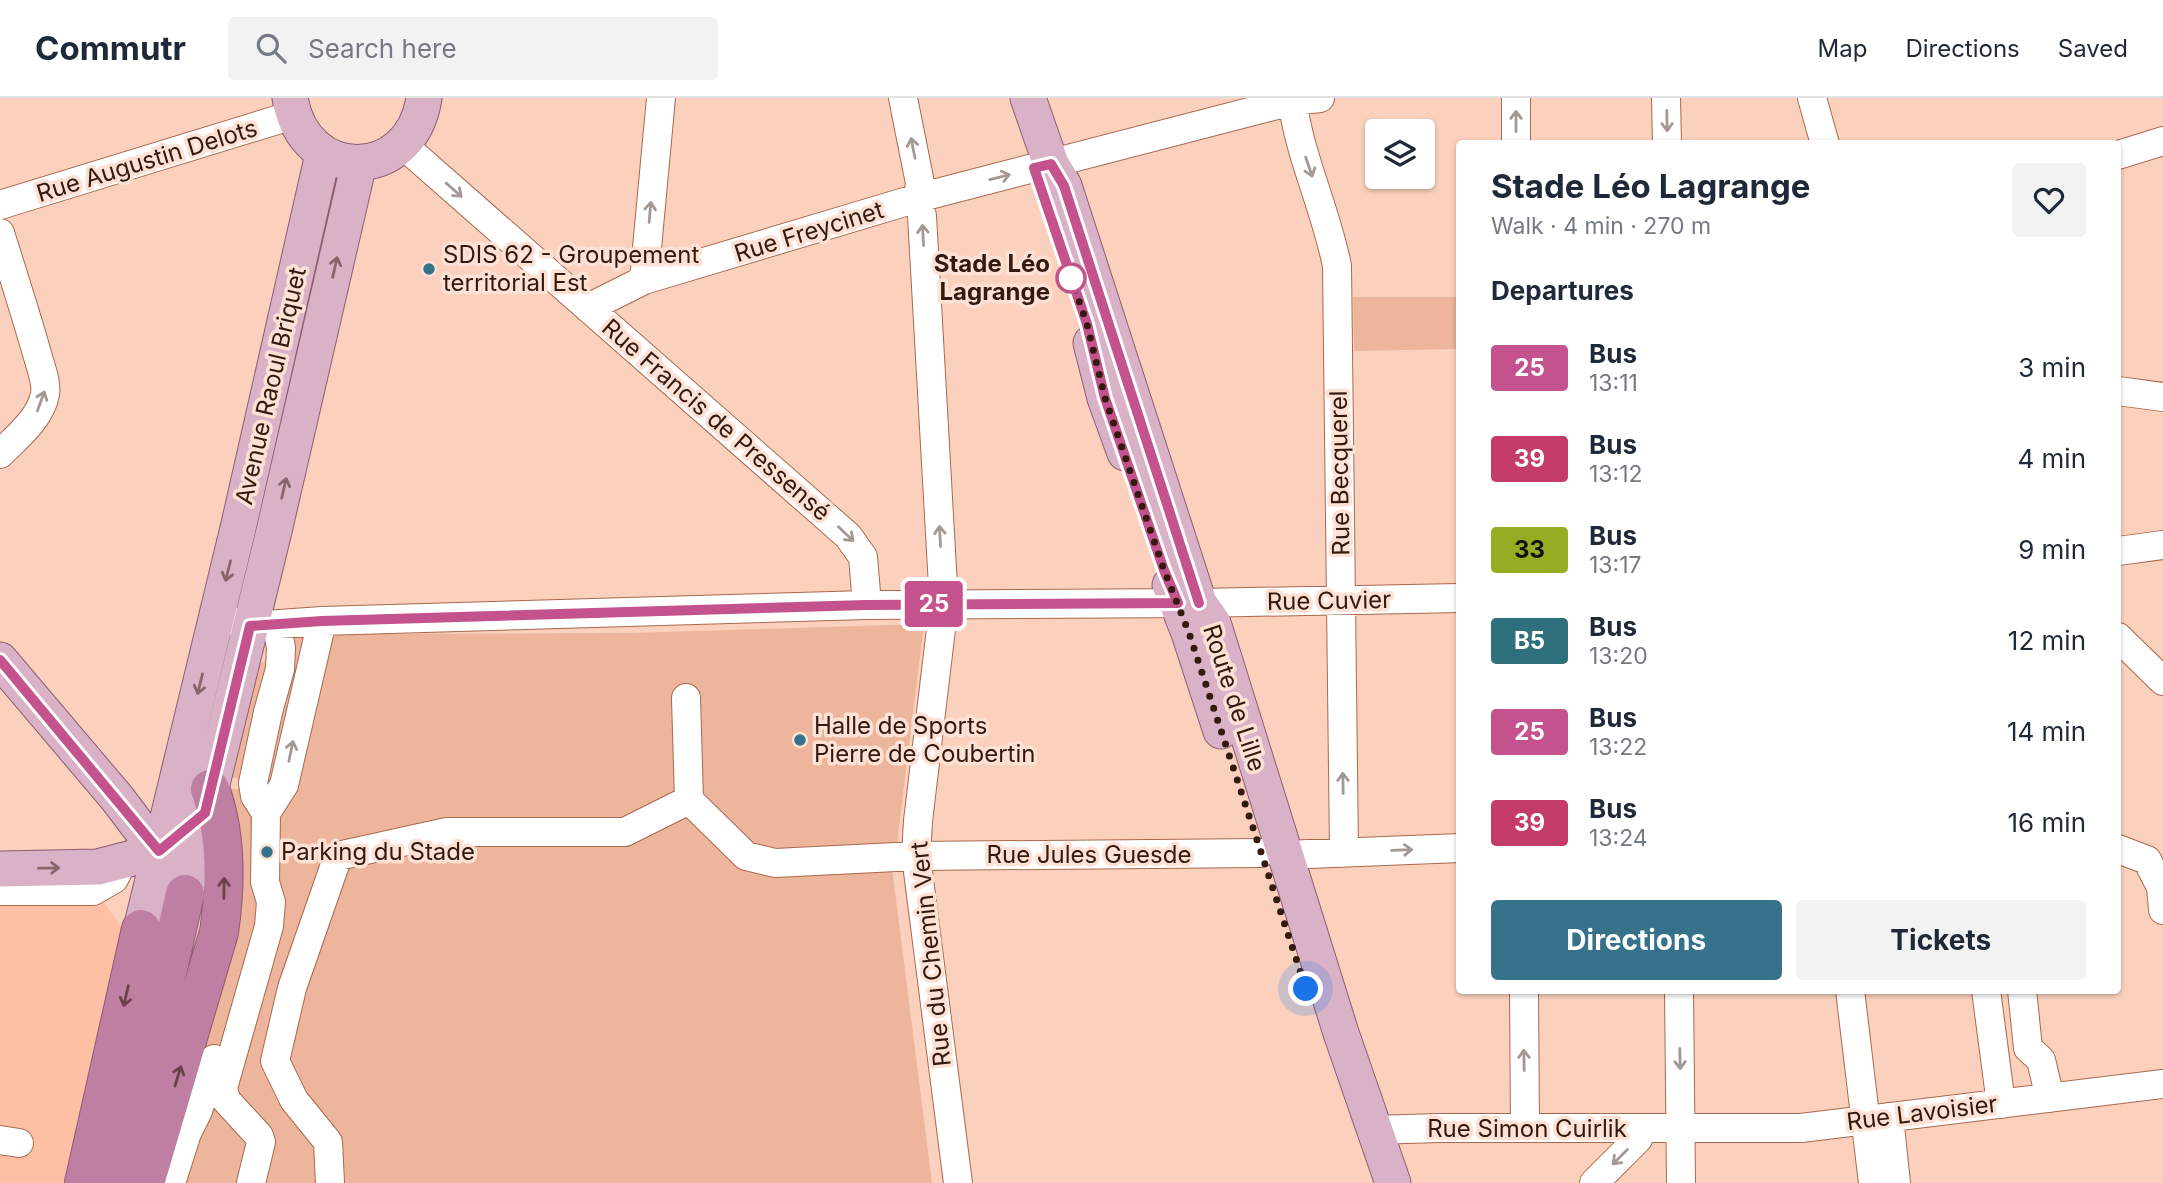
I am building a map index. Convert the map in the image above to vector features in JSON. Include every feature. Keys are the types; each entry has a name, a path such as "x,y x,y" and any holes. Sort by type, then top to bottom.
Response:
{"highway":[{"path":"145,1183 219,932 225,892 217,808 208,801"},
{"path":"185,894 205,948 207,979"},
{"path":"119,1183 185,894"},
{"path":"84,1183 141,929"}],"main road":[{"path":"291,107 300,131 310,144 323,153 347,162 359,163 390,154 403,145 421,116 424,98"},
{"name":"Route de Lille","path":"1007,98 1019,135 1043,166 1064,186 1164,570 1189,603 1273,854 1297,962 1369,1183"},
{"name":"Route de Lille","path":"1028,98 1043,166"},
{"name":"Avenue Raoul Briquet","path":"141,929 239,524 323,153"},
{"name":"Avenue Raoul Briquet","path":"185,894 208,801 263,625 274,531 359,163"},
{"path":"0,660 159,851 185,894"},
{"path":"0,869 112,869 159,851 208,801"},
{"name":"Route de Lille","path":"1273,854 1301,906 1373,1130 1393,1183"},
{"path":"112,869 141,929"}],"street":[{"path":"644,280 661,98"},
{"name":"Rue du Chemin Vert","path":"903,98 920,183 918,198 922,216 944,604 916,856 958,1183"},
{"path":"1020,98 1033,144 1043,166"},
{"path":"1516,98 1516,140"},
{"path":"1666,98 1667,140"},
{"path":"1812,98 1824,140"},
{"name":"Rue Freycinet","path":"588,307 644,280 918,198 1301,99"},
{"name":"Rue Becquerel","path":"1301,99 1296,131 1318,194 1337,267 1344,852"},
{"name":"Rue Augustin Delots","path":"0,205 291,107"},
{"path":"2121,154 2163,141"},
{"name":"Rue Francis de Pressensé","path":"403,145 856,544 863,557 867,605"},
{"path":"0,233 32,334 45,382 45,394 30,423 0,454"},
{"path":"2121,391 2163,397"},
{"path":"239,524 274,531"},
{"path":"2121,551 2163,545"},
{"name":"Rue Cuvier","path":"263,625 867,605 1456,598"},
{"path":"1189,603 1199,626 1280,876 1289,894 1301,906"},
{"path":"216,618 263,625 281,648 279,669 253,783 255,796 266,813"},
{"path":"251,1183 261,1142 259,1136 226,1100 223,1088 266,944 271,902 265,882 266,813 284,785 322,621"},
{"path":"2121,640 2163,681"},
{"path":"330,1183 328,1142 294,1100 275,1061 292,988 338,856 447,832 625,832 689,800 686,698"},
{"name":"Rue Jules Guesde","path":"689,800 746,856 775,863 916,856 1273,854 1456,848"},
{"path":"2121,850 2147,860 2161,887 2163,910"},
{"path":"0,891 93,891 112,869"},
{"path":"171,1183 184,1141 202,1098 251,939 258,895 265,882"},
{"path":"1297,962 1308,970 1318,987 1381,1183"},
{"path":"1524,994 1525,1128"},
{"path":"1679,994 1681,1183"},
{"path":"1851,994 1877,1119 1896,1183"},
{"path":"1987,994 2001,1104"},
{"path":"2022,994 2028,1048 2041,1060 2050,1098"},
{"name":"Rue Lavoisier","path":"1681,1129 1801,1128 2163,1084"},
{"path":"1873,1183 1877,1119"},
{"path":"1594,1183 1637,1139 1642,1128"},
{"name":"Rue Simon Cuirlik","path":"1373,1130 1681,1129"}],"shaded area":[{"path":"1353,297 1456,297 1456,349 1354,351"},
{"path":"924,624 897,843 889,844 932,1183 157,1183 229,791 240,789 237,778 230,778 251,672 290,640 306,632 630,633"},
{"path":"0,883 97,886 105,904 124,931 68,1183 0,1183"}],"bus line":[{"name":"25","path":"0,660 159,851 205,813 250,626 322,621 867,605 1178,603 1164,570 1105,398 1087,324 1034,168 1051,164 1064,186 1199,603"}],"place":[{"name":"SDIS 62 - Groupement territorial Est","path":"429,269"},
{"name":"Stade Léo Lagrange","path":"1071,278"},
{"name":"Halle de Sports Pierre de Coubertin","path":"800,740"},
{"name":"Parking du Stade","path":"267,852"}],"route":[{"path":"1071,278 1087,324 1105,398 1164,570 1189,633 1306,989"}]}
